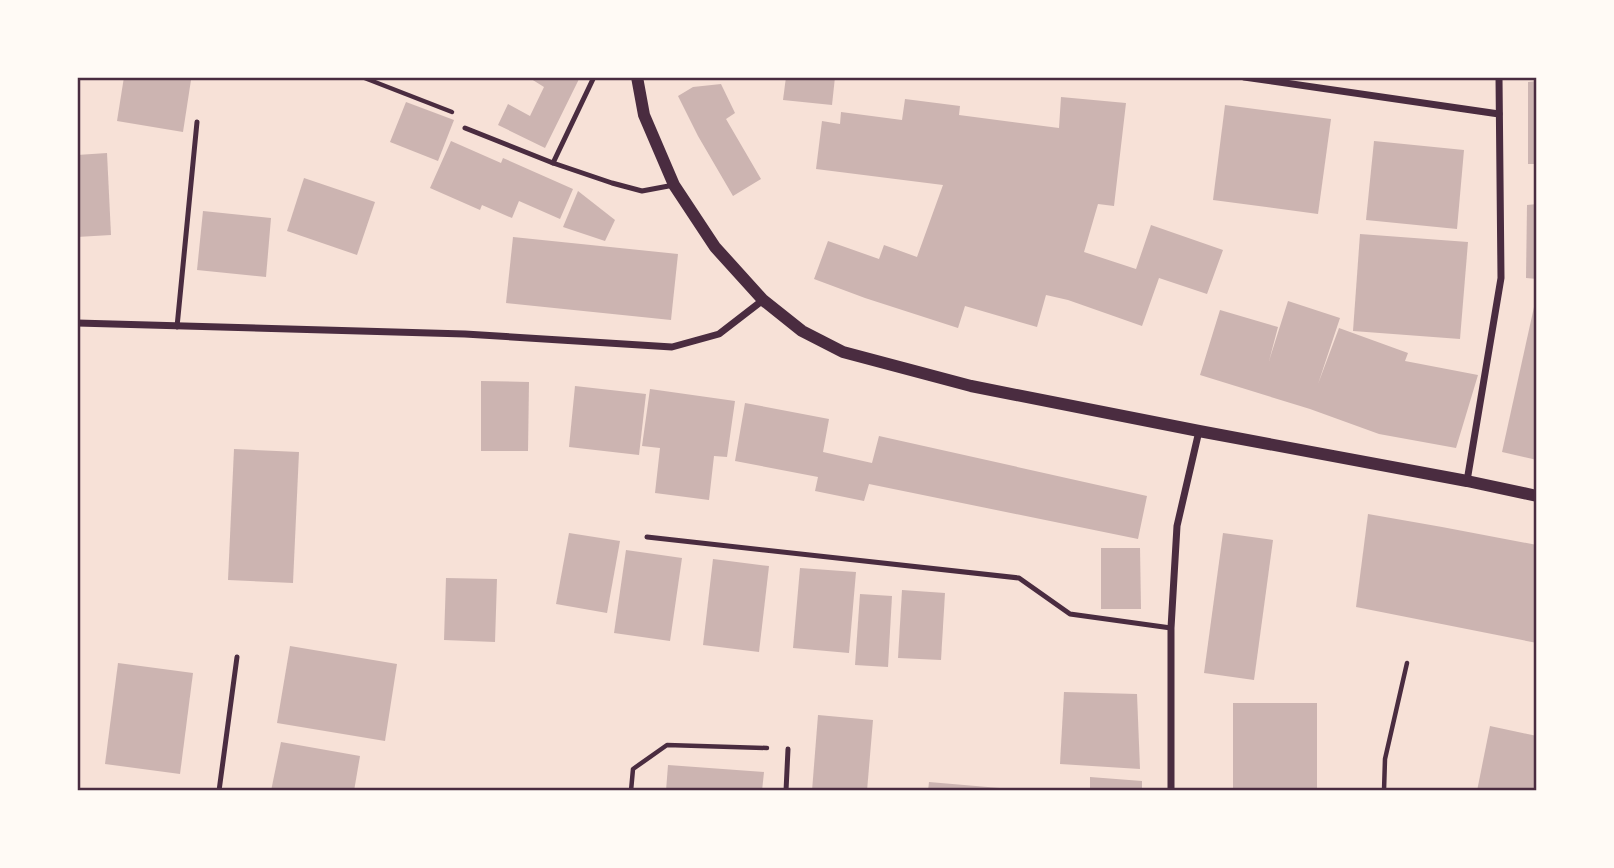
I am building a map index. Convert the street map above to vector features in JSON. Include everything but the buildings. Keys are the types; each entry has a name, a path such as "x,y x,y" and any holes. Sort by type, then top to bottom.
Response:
{"street":[{"path":"637,77 644,115 674,185 715,247 763,300 802,331 843,352 971,386 1537,496"},
{"path":"1244,77 1499,114"},
{"path":"1467,481 1501,278 1499,77"},
{"path":"77,323 465,334 672,346 719,334 763,300"},
{"path":"1171,791 1171,628 1177,526 1199,431"}],"lane":[{"path":"553,163 594,77"},
{"path":"177,327 197,122"},
{"path":"465,128 612,183 642,191 674,185"},
{"path":"647,537 1019,578 1070,614 1171,628"},
{"path":"219,791 237,657"},
{"path":"786,791 788,749"}],"path":[{"path":"362,77 458,115 465,128"},
{"path":"1384,791 1385,759 1407,663"},
{"path":"631,791 633,769 667,745 788,749"}]}
